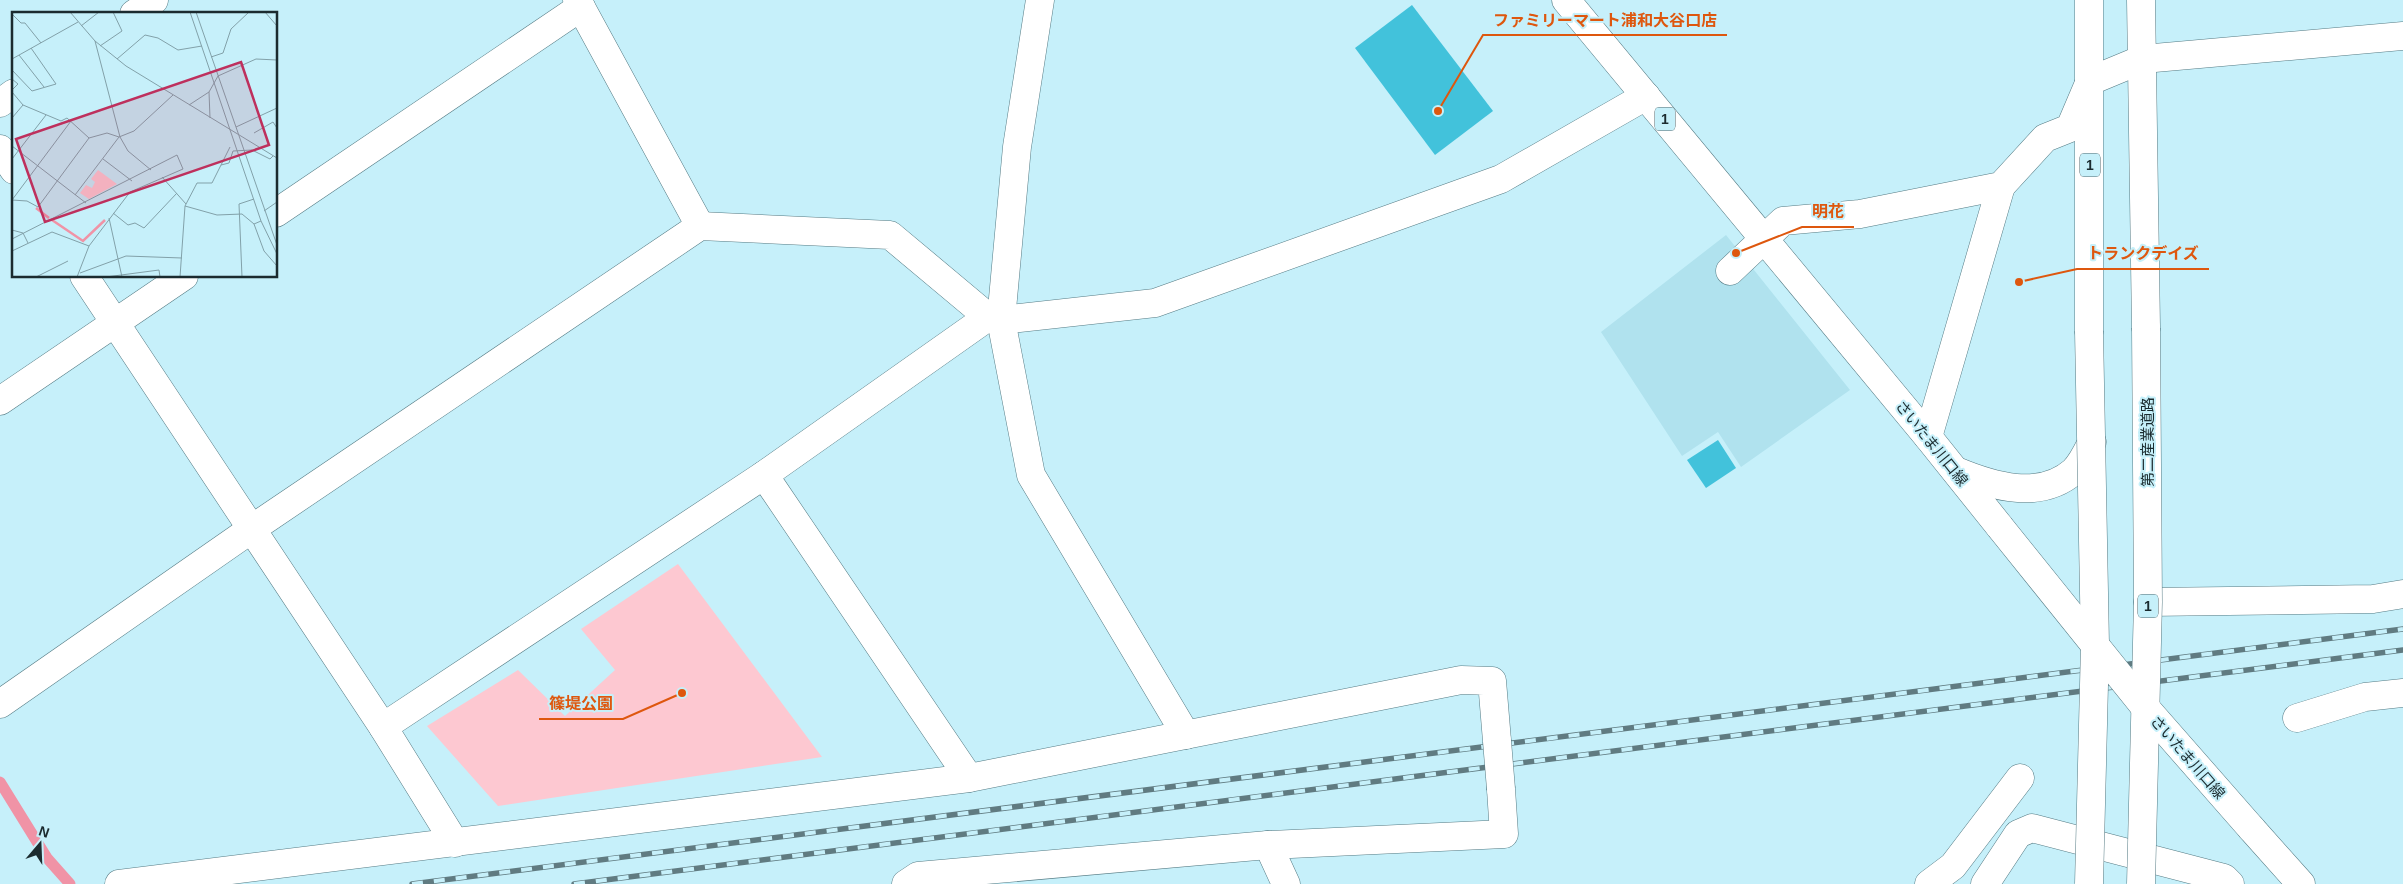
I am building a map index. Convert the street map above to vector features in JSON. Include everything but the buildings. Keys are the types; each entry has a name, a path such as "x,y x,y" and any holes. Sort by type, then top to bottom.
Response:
{"street":[{"path":"137,12 154,0"},
{"path":"1040,0 1017,147 995,318 1031,475 1186,735"},
{"name":"さいたま川口線","path":"1566,0 1928,437 2144,706 2300,884"},
{"name":"1","path":"2089,0 2089,331 2095,645 2089,884"},
{"name":"第二産業道路","path":"2141,0 2148,602 2141,884"},
{"path":"278,213 579,3 700,226"},
{"path":"1928,437 2001,186 2045,138 2070,128 2090,81 2143,59 2403,36"},
{"path":"0,102 12,94"},
{"path":"383,727 764,475 995,318 1155,303 1501,178 1646,96"},
{"path":"0,150 12,167"},
{"path":"1730,271 1783,221 1860,214 2001,186"},
{"path":"0,704 252,528 700,226 890,235 995,318"},
{"path":"85,278 383,727 455,843"},
{"path":"0,401 181,278"},
{"path":"1956,472 1982,482 2008,488 2031,488 2058,482 2073,471 2083,460 2092,442"},
{"path":"764,475 969,778"},
{"path":"2148,602 2271,602 2373,599 2403,594"},
{"path":"119,884 969,778 1461,680 1492,681 1504,834 1268,845 918,876 906,884"},
{"path":"2297,718 2365,697 2403,693"},
{"path":"1929,884 1953,866 2020,778"},
{"path":"1984,884 2018,834 2032,828 2224,878 2230,884"},
{"path":"1268,845 1286,884"}],"shaded area":[{"path":"1726,235 1850,390 1741,467 1718,432 1682,456 1601,332"},
{"path":"678,564 822,757 498,806 427,726 518,670 565,716 615,670 581,629"}],"waterway":[{"path":"0,782 47,858 70,884"}],"railway":[{"path":"412,884 2403,629"},
{"path":"574,884 2403,650"}],"place":[{"name":"ファミリーマート浦和大谷口店","path":"1438,111"},
{"name":"明花","path":"1736,253"},
{"name":"トランクデイズ","path":"2019,282"},
{"name":"篠堤公園","path":"682,693"}]}
